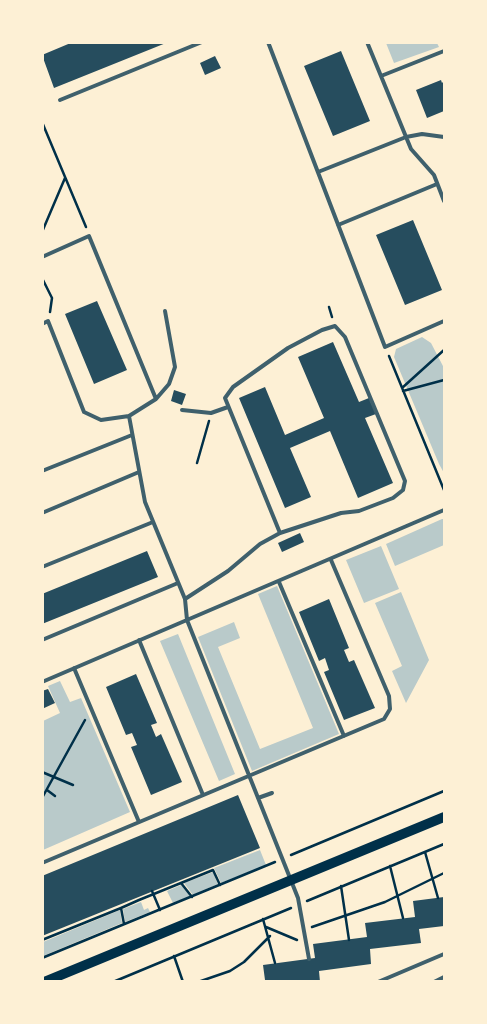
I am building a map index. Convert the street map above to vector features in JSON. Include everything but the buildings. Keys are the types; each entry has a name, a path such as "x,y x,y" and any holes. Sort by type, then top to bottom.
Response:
{"main road":[{"path":"48,981 290,879 444,817"}],"lane":[{"path":"60,100 202,42"},
{"path":"268,42 385,348 444,321"},
{"path":"368,42 411,149 434,176 444,200"},
{"path":"381,76 444,51"},
{"path":"318,172 406,137 422,134 444,137"},
{"path":"338,225 437,184"},
{"path":"42,257 89,236 156,400"},
{"path":"42,324 48,321 84,412 101,420 128,416 156,400 168,384 175,367 165,310"},
{"path":"185,599 228,571 260,544 280,533 341,513 359,511 393,498 403,490 405,481 345,337 335,326 333,319"},
{"path":"280,533 228,408 226,398 233,387 288,348 322,330 335,326"},
{"path":"182,410 211,413 228,408"},
{"path":"128,416 145,502 185,599 186,620 250,776 299,904 309,959"},
{"path":"42,471 132,435"},
{"path":"42,513 139,472"},
{"path":"42,682 331,560 444,510"},
{"path":"42,567 153,522"},
{"path":"42,863 384,718 390,709 389,696 331,560"},
{"path":"279,582 344,736"},
{"path":"42,640 178,583"},
{"path":"139,640 204,795"},
{"path":"74,668 139,822"},
{"path":"258,798 272,792"},
{"path":"378,982 444,956"},
{"path":"434,982 444,977"}],"path":[{"path":"42,122 89,236"},
{"path":"42,232 65,178"},
{"path":"42,278 52,298 48,321"},
{"path":"329,307 333,319"},
{"path":"385,348 444,490"},
{"path":"402,389 444,350"},
{"path":"402,389 444,380"},
{"path":"197,463 211,413"},
{"path":"42,798 91,710"},
{"path":"42,772 73,785"},
{"path":"47,790 56,796"},
{"path":"42,958 444,791"},
{"path":"113,982 444,844"},
{"path":"426,852 438,898"},
{"path":"390,866 403,918"},
{"path":"42,940 199,874 213,870 220,885"},
{"path":"304,930 344,914 385,902 444,873"},
{"path":"181,883 192,897"},
{"path":"342,886 344,914 349,940"},
{"path":"153,893 160,910"},
{"path":"121,908 124,924"},
{"path":"263,919 270,936 275,963"},
{"path":"266,927 306,945"},
{"path":"198,982 230,971 244,962 270,936"},
{"path":"174,956 184,982"}],"shaded area":[{"path":"386,43 437,43 439,47 394,63"},
{"path":"422,337 431,343 444,368 444,473 394,357 396,349"},
{"path":"444,519 444,545 395,566 386,544"},
{"path":"381,546 399,589 364,603 346,560"},
{"path":"277,586 339,734 252,771 198,637 234,622 240,638 218,647 260,749 313,728 258,594"},
{"path":"401,592 429,660 406,703 392,671 402,666 375,603"},
{"path":"178,634 235,774 219,781 160,641"},
{"path":"60,681 70,702 81,698 130,812 43,850 43,721 60,713 48,686"},
{"path":"260,850 266,865 221,883 214,868"},
{"path":"213,872 218,884 193,895 184,883"},
{"path":"181,885 190,896 173,903 167,891"},
{"path":"141,902 144,910 148,908 150,912 125,922 123,909"},
{"path":"120,910 122,923 43,956 43,942"}]}
